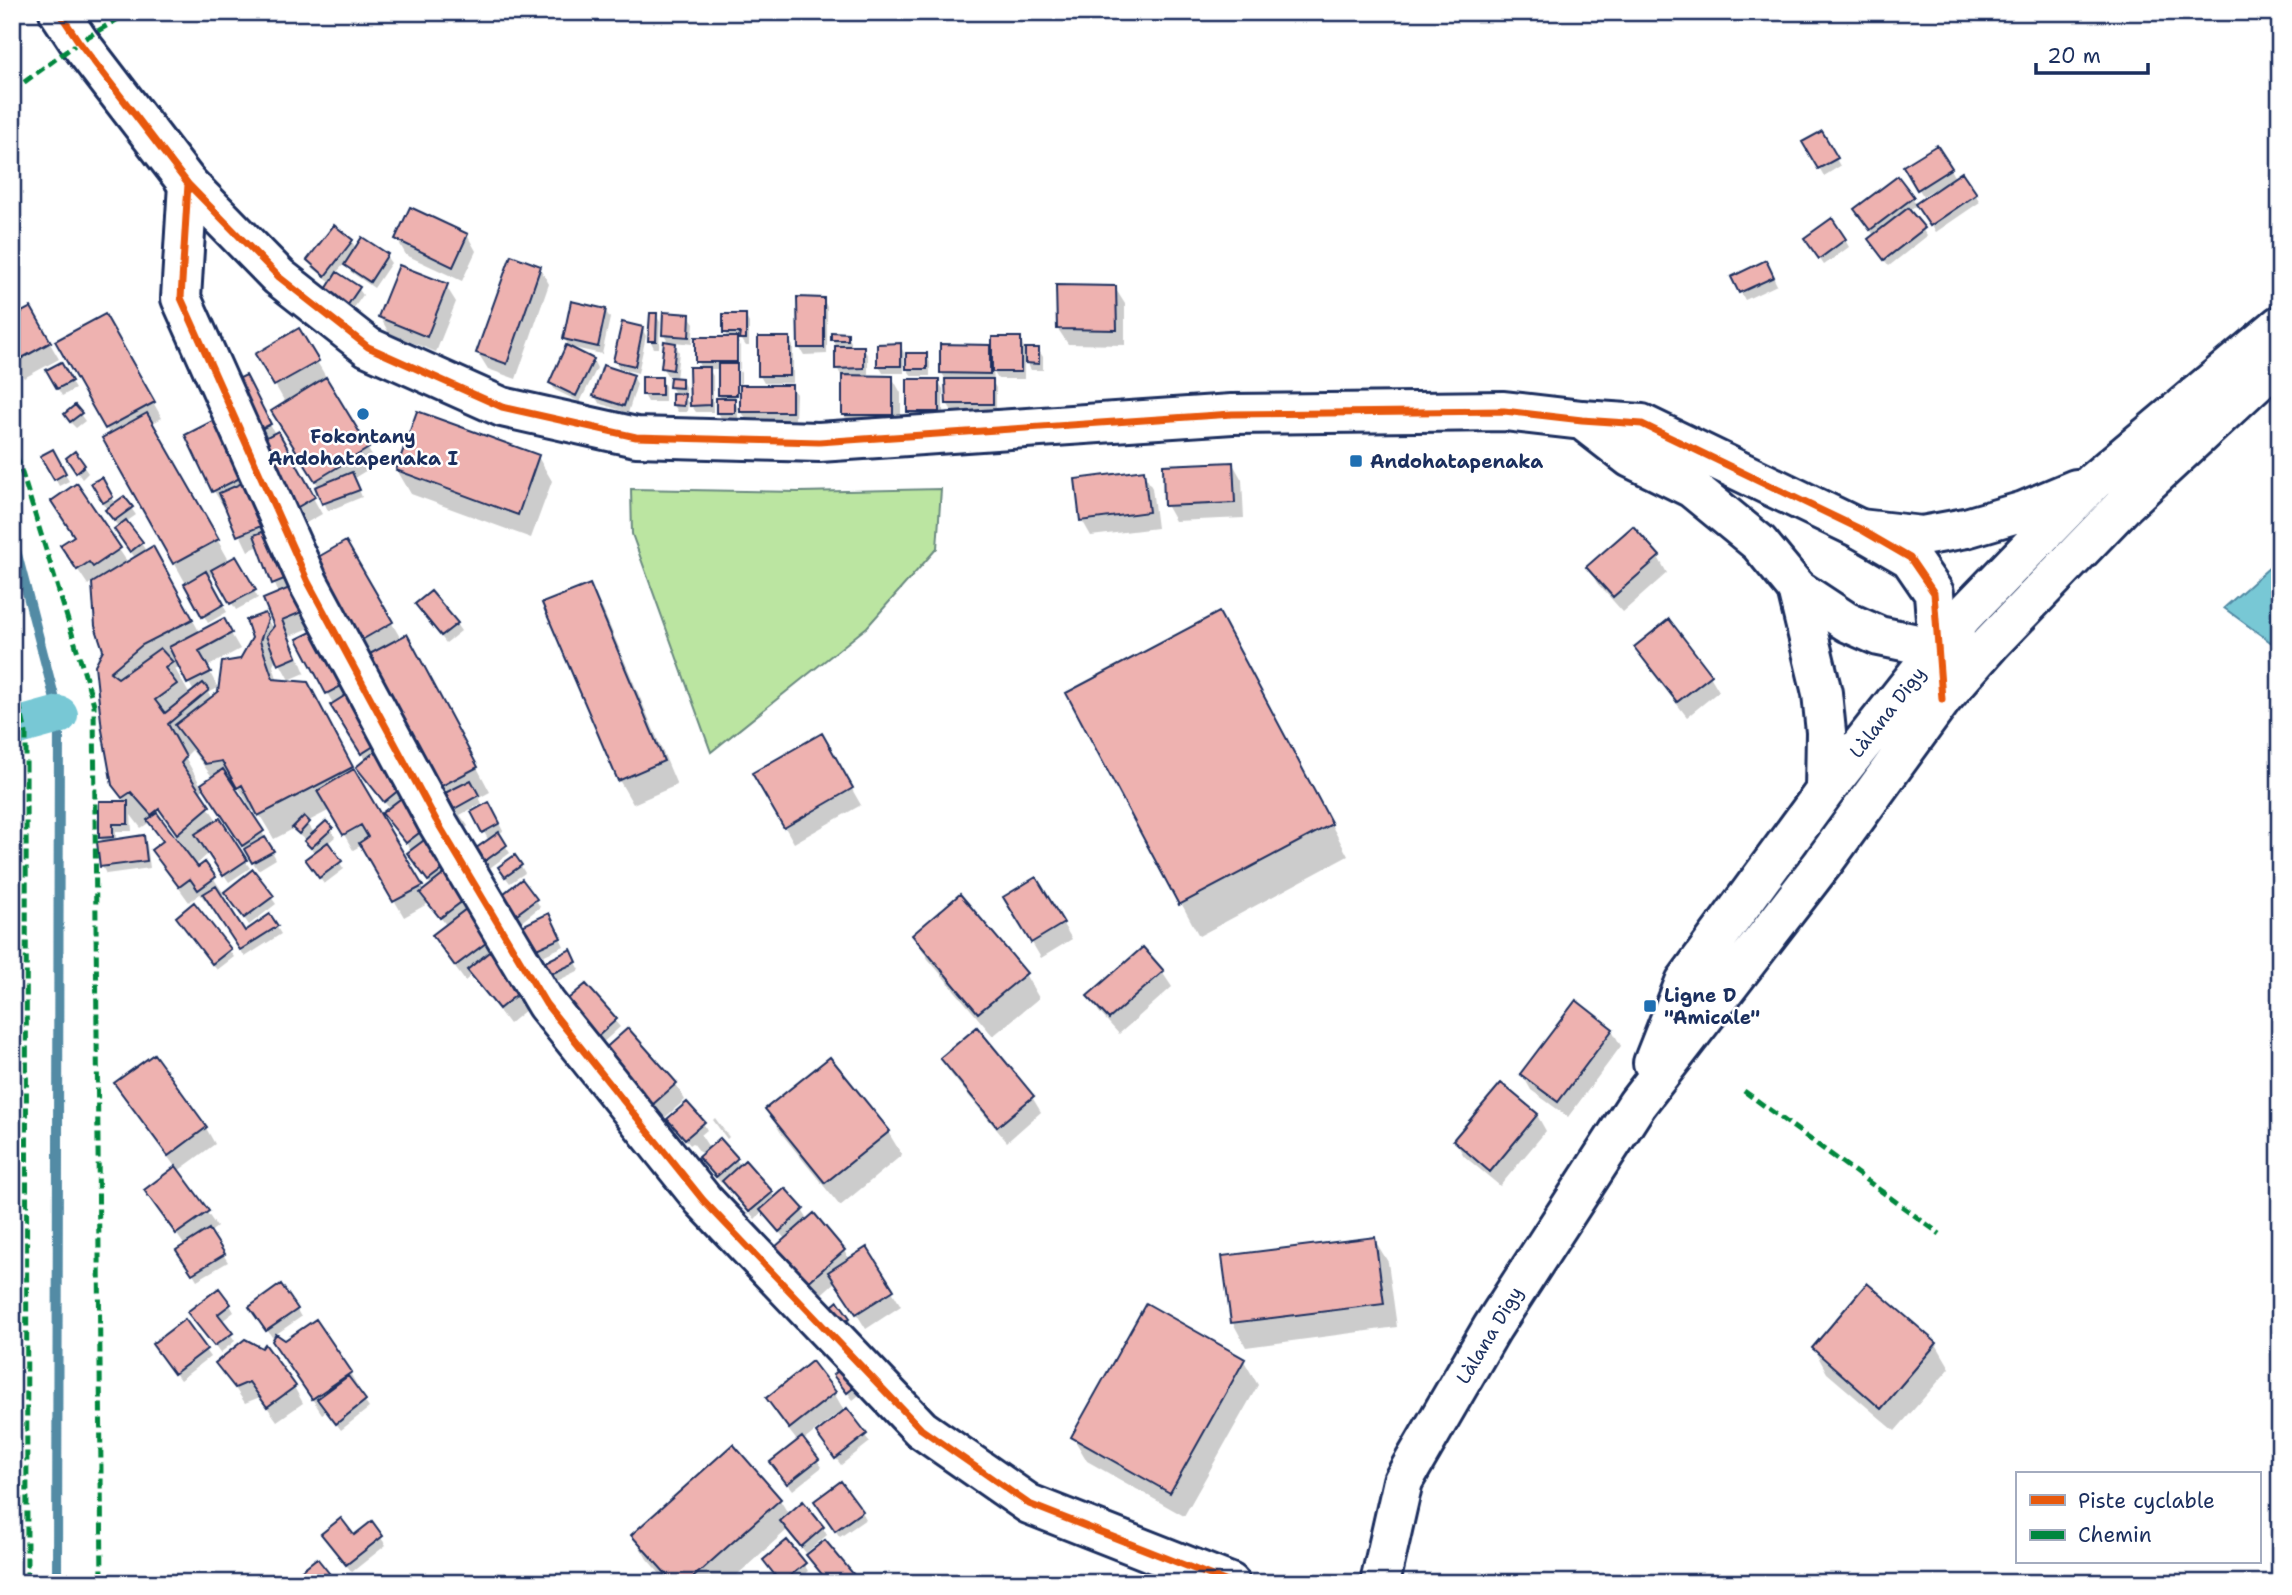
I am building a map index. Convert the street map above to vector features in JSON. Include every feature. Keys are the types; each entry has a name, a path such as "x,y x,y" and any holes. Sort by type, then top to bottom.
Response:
{"street":[{"path":"61,16 188,184 279,277 368,347 502,407 636,437 819,442 1233,414 1504,411 1642,424 1860,529 1910,558 1934,593 1942,699"},
{"path":"188,184 181,298 308,582 436,820 545,1004 702,1200 921,1429 1029,1504 1230,1583"},
{"name":"Làlana Digy","path":"1637,1104 1685,982 1825,791 1963,616 2094,481 2280,325"},
{"name":"Làlana Digy","path":"1380,1583 1403,1480 1492,1328 1637,1104 1823,863 1942,699 1991,643 2124,505 2280,360"},
{"path":"1582,420 1631,458 1692,488 1759,543 1797,589 1847,622 1879,636 1937,648 1991,643"},
{"path":"1860,529 1922,536 1944,532 2024,511 2094,481"},
{"path":"1797,589 1822,693 1826,732 1825,791"}],"green space":[{"path":"631,489 799,492 941,489 937,548 867,627 711,752 632,534"}],"water":[{"path":"2280,558 2280,649 2224,608"}],"building":[{"path":"1822,131 1838,158 1818,169 1802,142"},
{"path":"1937,145 1952,168 1917,190 1903,166"},
{"path":"1962,172 1977,194 1930,226 1915,204"},
{"path":"1898,176 1914,197 1870,230 1854,209"},
{"path":"410,207 468,234 453,267 395,239"},
{"path":"1908,208 1925,228 1884,260 1868,239"},
{"path":"1832,218 1846,239 1819,259 1804,238"},
{"path":"334,225 353,240 325,276 307,260"},
{"path":"362,237 388,254 370,282 344,265"},
{"path":"511,255 541,266 507,364 476,353"},
{"path":"1766,260 1774,277 1739,293 1731,277"},
{"path":"399,265 448,284 427,337 378,317"},
{"path":"337,272 360,287 347,306 325,291"},
{"path":"1056,285 1116,286 1117,330 1057,329"},
{"path":"797,297 824,298 824,348 798,348"},
{"path":"571,301 606,309 598,347 563,339"},
{"path":"31,307 51,342 13,363 12,317"},
{"path":"663,312 690,314 689,337 662,335"},
{"path":"650,313 657,313 656,341 648,341"},
{"path":"105,314 155,402 105,429 55,341"},
{"path":"723,314 746,314 746,339 739,339 740,333 723,333"},
{"path":"622,322 643,327 635,366 613,361"},
{"path":"299,328 319,361 274,386 255,354"},
{"path":"831,332 848,333 848,340 831,340"},
{"path":"695,337 737,337 737,362 695,362"},
{"path":"758,337 790,337 790,376 758,376"},
{"path":"992,337 1021,337 1021,372 992,372"},
{"path":"664,341 676,343 673,370 661,368"},
{"path":"901,343 901,366 877,366 877,344"},
{"path":"940,344 990,345 990,374 940,373"},
{"path":"566,345 594,359 576,396 549,383"},
{"path":"835,346 864,346 864,368 835,369"},
{"path":"1025,348 1039,348 1039,364 1025,363"},
{"path":"906,353 927,353 927,369 906,369"},
{"path":"61,362 72,381 57,389 46,370"},
{"path":"718,364 737,364 737,395 718,395"},
{"path":"603,365 634,375 624,406 593,396"},
{"path":"689,367 710,367 710,405 690,406"},
{"path":"246,375 271,424 251,434 226,385"},
{"path":"842,375 893,376 893,415 842,415"},
{"path":"326,377 369,448 315,481 271,411"},
{"path":"642,377 662,377 662,395 642,395"},
{"path":"670,377 682,378 682,388 669,387"},
{"path":"907,379 939,379 939,412 907,412"},
{"path":"945,379 993,379 993,404 946,404"},
{"path":"740,385 792,385 792,412 740,412"},
{"path":"672,393 685,394 684,406 672,405"},
{"path":"716,398 735,398 735,413 716,413"},
{"path":"75,405 82,413 70,422 64,414"},
{"path":"417,411 539,455 518,515 396,470"},
{"path":"147,413 219,539 173,564 102,438"},
{"path":"224,415 252,472 212,492 185,435"},
{"path":"278,431 315,497 296,508 259,441"},
{"path":"53,449 66,473 54,480 40,456"},
{"path":"75,451 85,465 76,473 66,458"},
{"path":"1233,462 1235,503 1164,506 1163,465"},
{"path":"1144,470 1149,512 1080,521 1075,479"},
{"path":"352,472 360,490 322,504 315,487"},
{"path":"102,477 113,497 103,503 91,483"},
{"path":"254,478 273,521 237,536 219,493"},
{"path":"77,483 121,548 93,567 89,562 77,570 60,545 74,536 51,501"},
{"path":"124,496 133,507 114,521 105,510"},
{"path":"126,520 143,542 130,552 114,529"},
{"path":"1633,526 1660,556 1613,597 1586,567"},
{"path":"276,527 294,575 272,584 254,535"},
{"path":"346,541 393,622 360,641 313,560"},
{"path":"153,546 193,619 142,645 110,672 118,678 160,648 173,662 165,668 177,684 155,700 165,713 203,683 209,690 168,724 186,757 181,763 210,806 177,834 159,809 151,815 131,792 122,798 112,785 102,730 95,665 103,650 95,626 92,583"},
{"path":"236,556 256,590 230,604 211,570"},
{"path":"206,571 224,604 202,617 184,584"},
{"path":"299,584 309,609 282,620 297,657 278,665 266,636 274,626 263,599"},
{"path":"590,584 664,761 618,781 542,603"},
{"path":"431,591 458,623 441,636 415,604"},
{"path":"1219,612 1332,824 1179,905 1066,693"},
{"path":"265,613 268,619 260,641 273,679 308,682 353,767 258,816 242,785 237,788 222,761 205,764 175,725 218,692 222,662 240,659 252,638 246,620"},
{"path":"224,618 232,633 199,651 211,672 187,684 169,647"},
{"path":"1669,619 1712,675 1677,702 1634,647"},
{"path":"321,627 349,682 326,694 297,639"},
{"path":"407,634 478,767 436,789 366,656"},
{"path":"354,690 385,739 361,754 330,705"},
{"path":"822,733 853,788 784,828 752,773"},
{"path":"377,750 405,785 384,802 356,767"},
{"path":"223,769 264,831 242,846 201,784"},
{"path":"354,769 423,886 393,902 359,843 368,837 361,825 343,835 317,791"},
{"path":"471,780 479,795 454,809 445,793"},
{"path":"408,793 432,823 406,843 382,813"},
{"path":"99,801 128,801 128,824 113,824 113,837 99,838"},
{"path":"489,802 500,823 482,833 471,812"},
{"path":"157,813 198,867 205,862 216,877 198,890 190,879 179,887 151,850 163,841 147,820"},
{"path":"304,816 310,822 299,834 292,828"},
{"path":"220,818 247,860 223,876 195,834"},
{"path":"326,821 333,828 311,848 304,841"},
{"path":"499,832 507,845 481,864 472,851"},
{"path":"144,835 147,861 100,867 97,842"},
{"path":"431,835 452,863 428,881 407,853"},
{"path":"265,837 274,851 252,863 244,849"},
{"path":"328,842 342,861 319,878 305,859"},
{"path":"515,855 522,865 505,877 498,867"},
{"path":"253,869 274,896 244,918 224,892"},
{"path":"448,871 468,897 440,918 420,893"},
{"path":"1036,877 1064,923 1031,943 1003,897"},
{"path":"522,879 537,899 514,916 499,897"},
{"path":"216,886 245,931 270,914 278,926 240,950 203,894"},
{"path":"960,894 1027,973 978,1013 912,935"},
{"path":"194,902 231,949 212,964 176,917"},
{"path":"470,906 494,937 455,966 432,935"},
{"path":"549,913 561,938 532,951 520,927"},
{"path":"1143,947 1164,971 1109,1019 1087,996"},
{"path":"494,948 526,987 499,1009 467,970"},
{"path":"571,949 577,962 551,974 545,962"},
{"path":"586,984 617,1019 595,1039 563,1003"},
{"path":"1576,1000 1613,1029 1558,1102 1520,1074"},
{"path":"977,1027 1034,1096 997,1127 940,1058"},
{"path":"628,1028 677,1083 651,1106 602,1051"},
{"path":"154,1054 207,1127 168,1156 114,1083"},
{"path":"830,1057 890,1131 825,1183 765,1109"},
{"path":"1501,1083 1538,1114 1490,1172 1453,1140"},
{"path":"687,1102 705,1122 685,1139 667,1119"},
{"path":"720,1138 738,1158 716,1177 698,1157"},
{"path":"745,1160 773,1192 749,1212 722,1181"},
{"path":"176,1166 209,1211 176,1234 144,1190"},
{"path":"785,1188 804,1209 779,1232 760,1210"},
{"path":"814,1213 845,1250 807,1283 775,1247"},
{"path":"209,1229 225,1254 192,1274 176,1250"},
{"path":"1375,1237 1384,1304 1231,1323 1222,1256"},
{"path":"867,1247 894,1290 856,1314 828,1272"},
{"path":"1867,1283 1937,1343 1881,1409 1812,1348"},
{"path":"281,1284 298,1309 266,1331 249,1307"},
{"path":"219,1288 231,1304 218,1314 233,1333 214,1346 187,1312"},
{"path":"838,1301 850,1318 844,1323 831,1307"},
{"path":"1146,1303 1245,1359 1170,1493 1071,1437"},
{"path":"185,1319 207,1349 174,1374 152,1344"},
{"path":"316,1319 352,1372 312,1399 272,1341 276,1334 285,1340"},
{"path":"245,1339 262,1348 265,1344 296,1386 267,1407 249,1382 235,1388 215,1363"},
{"path":"857,1356 871,1374 847,1393 833,1375"},
{"path":"812,1361 836,1392 789,1429 766,1398"},
{"path":"348,1376 366,1400 336,1424 317,1399"},
{"path":"847,1408 867,1434 835,1459 816,1433"},
{"path":"802,1437 819,1459 787,1484 770,1462"},
{"path":"733,1444 781,1499 687,1583 674,1583 631,1535"},
{"path":"841,1481 863,1511 835,1531 814,1501"},
{"path":"803,1501 824,1527 801,1547 780,1521"},
{"path":"341,1518 354,1535 372,1521 383,1536 346,1565 321,1534"},
{"path":"787,1540 806,1563 781,1583 763,1560"},
{"path":"825,1540 855,1576 846,1583 829,1583 806,1555"},
{"path":"317,1558 337,1583 306,1583 298,1573"}],"waterway":[{"path":"12,535 59,715 57,1583"},
{"path":"12,728 59,715"}],"marked path":[{"path":"12,91 79,42 130,12"},
{"path":"12,441 94,704 102,1583"},
{"path":"12,673 26,733 27,1583"},
{"path":"1744,1091 1940,1234"}],"cycle path":[{"path":"59,12 188,184 279,277 368,347 502,407 636,437 819,442 1232,414 1504,411 1642,424 1860,529 1910,558 1934,593 1942,699"},
{"path":"188,184 181,298 308,582 436,820 546,1004 703,1200 921,1429 1029,1504 1230,1583"}],"place":[{"name":"Fokontany Andohatapenaka I","path":"363,414"},
{"name":"Andohatapenaka","path":"1356,461"},
{"name":"Ligne D \"Amicale\"","path":"1650,1006"}]}
